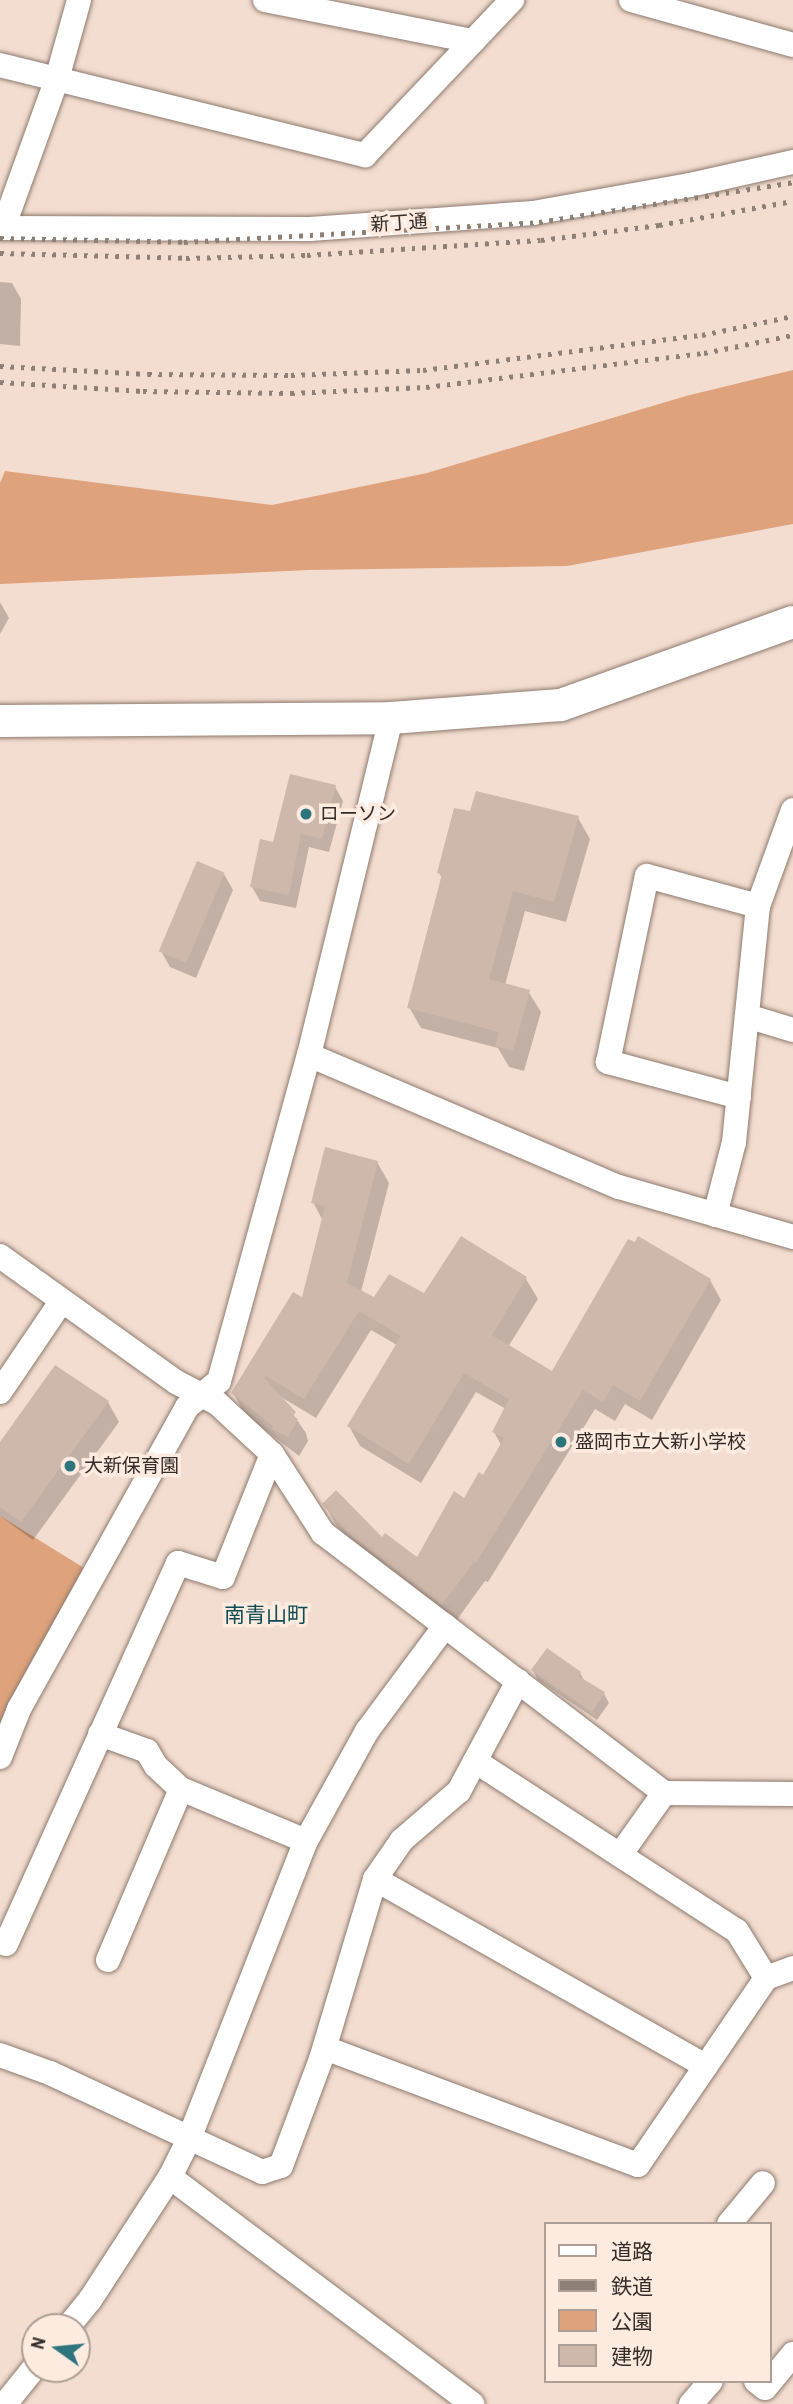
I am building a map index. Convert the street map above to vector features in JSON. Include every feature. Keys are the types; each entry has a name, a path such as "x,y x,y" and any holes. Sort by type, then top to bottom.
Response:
{"street":[{"path":"1,228 57,79 79,0"},
{"path":"265,0 472,41"},
{"path":"0,65 365,155 512,0"},
{"path":"631,0 793,45"},
{"name":"新丁通","path":"1,228 310,229 533,213 690,186 793,162"},
{"path":"0,721 391,718 561,705 793,622"},
{"path":"0,1758 19,1709 187,1406 219,1381 309,1055 391,718"},
{"path":"715,1214 734,1142 758,906 793,810"},
{"path":"739,1097 608,1062 647,876 758,906"},
{"path":"747,1016 793,1030"},
{"path":"309,1055 619,1187 793,1237"},
{"path":"0,1256 176,1382 217,1403 272,1454 323,1533 664,1793 793,1794"},
{"path":"0,1392 61,1302"},
{"path":"6,1944 178,1563 223,1577 272,1454"},
{"path":"79,2313 170,2177 189,2139 306,1842 367,1731 445,1626"},
{"path":"0,2055 50,2073 262,2172 281,2166 324,2048 375,1880 402,1840 459,1791 518,1681"},
{"path":"100,1734 147,1751 156,1766 181,1789 306,1842"},
{"path":"475,1761 737,1931 766,1978"},
{"path":"108,1960 181,1789"},
{"path":"620,1855 664,1793"},
{"path":"375,1880 706,2066"},
{"path":"324,2048 638,2165 766,1978 793,1968"},
{"path":"170,2177 472,2404"},
{"path":"731,2222 763,2183"},
{"path":"772,2380 793,2354"},
{"path":"5,2404 22,2383"},
{"path":"691,2404 709,2383"}],"green space":[{"path":"793,370 793,524 567,566 309,570 0,584 0,483 5,471 272,505 427,473 686,396"},
{"path":"0,1516 89,1571 0,1739"}],"building":[{"path":"290,774 336,785 322,839 301,834 289,895 250,887 260,839 273,842"},
{"path":"476,791 579,816 554,902 513,891 489,979 530,990 513,1051 495,1046 499,1032 407,1008 442,874 437,873 454,808 470,811"},
{"path":"197,861 225,873 186,963 159,951"},
{"path":"325,1147 378,1161 347,1283 374,1297 389,1274 424,1293 461,1236 527,1277 492,1335 552,1371 628,1239 635,1242 638,1236 711,1279 640,1401 613,1385 603,1402 583,1390 476,1563 474,1562 442,1605 352,1537 322,1504 336,1490 382,1537 385,1533 417,1557 454,1491 464,1498 479,1472 483,1475 504,1438 492,1432 509,1399 464,1373 409,1464 347,1426 401,1336 359,1311 304,1399 266,1376 264,1378 296,1412 293,1416 298,1419 288,1437 272,1429 273,1426 231,1393 293,1292 302,1297 325,1206 311,1203"},
{"path":"55,1365 109,1401 21,1522 0,1507 0,1442"},
{"path":"547,1648 581,1672 578,1676 605,1692 592,1712 531,1670"}],"railway":[{"path":"0,238 184,242 539,222 793,182"},
{"path":"0,253 186,258 307,255 541,240 659,225 793,201"},
{"path":"0,366 148,374 291,375 423,370 702,335 793,316"},
{"path":"0,382 143,391 291,393 426,387 704,353 793,335"}],"place":[{"name":"ローソン","path":"306,814"},
{"name":"盛岡市立大新小学校","path":"561,1442"},
{"name":"大新保育園","path":"70,1466"}],"district":[{"name":"南青山町","path":"266,1615"}]}
